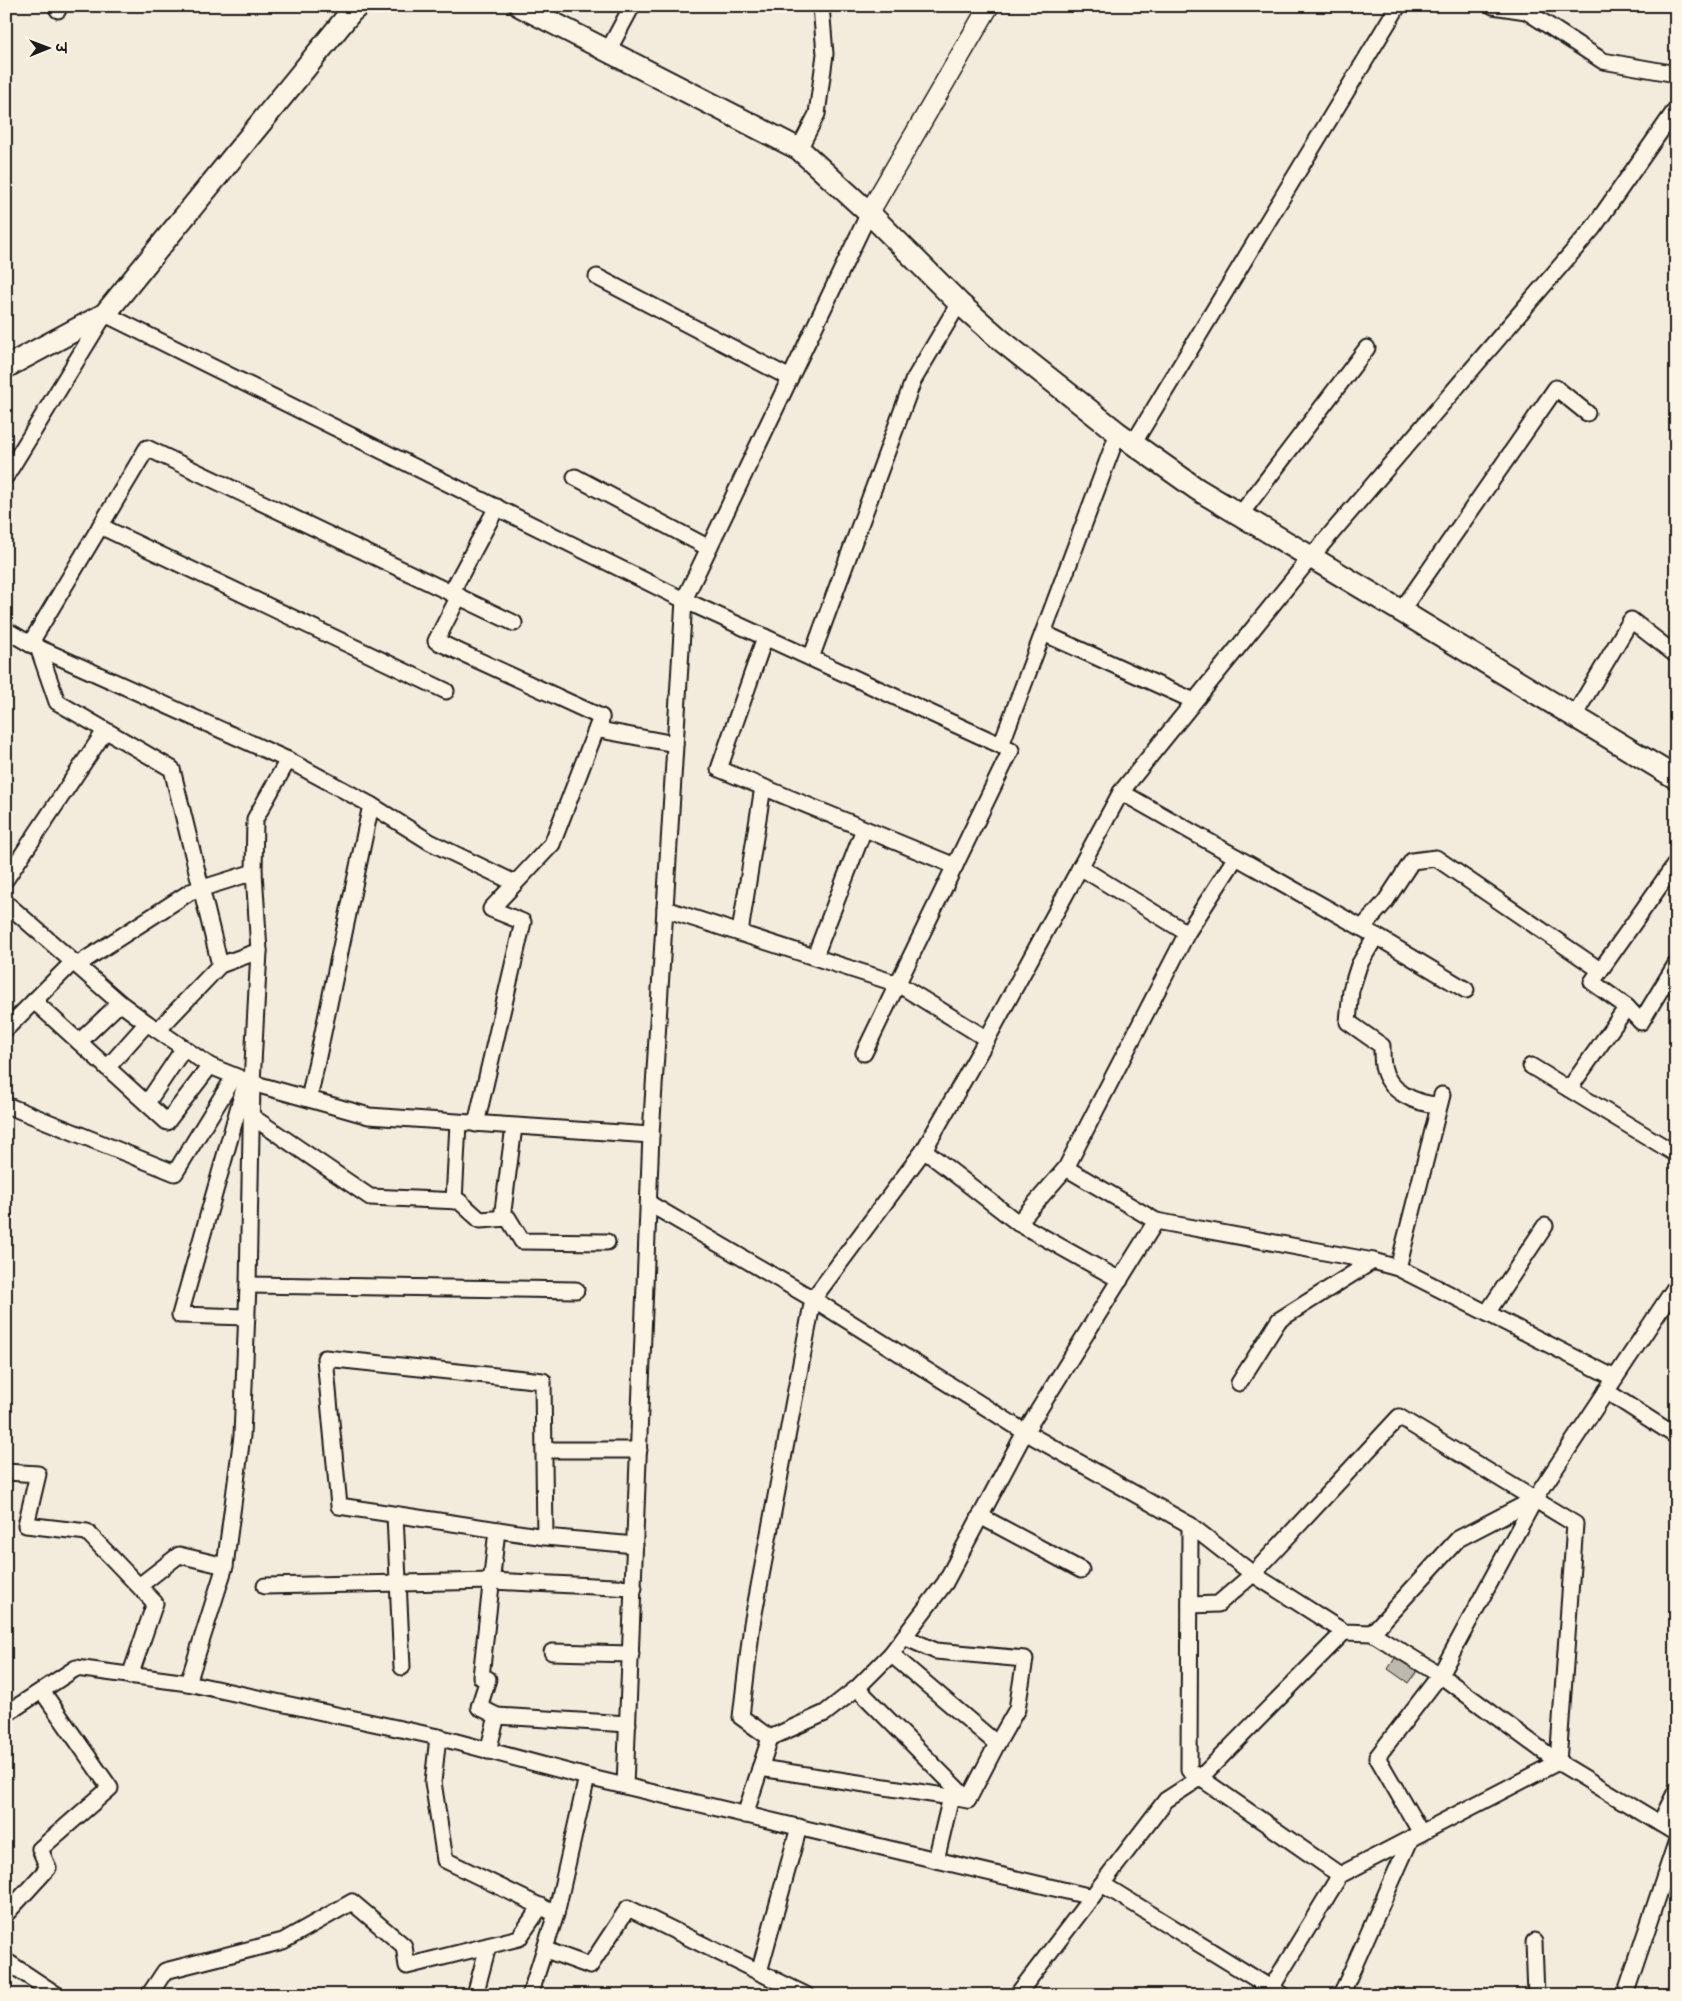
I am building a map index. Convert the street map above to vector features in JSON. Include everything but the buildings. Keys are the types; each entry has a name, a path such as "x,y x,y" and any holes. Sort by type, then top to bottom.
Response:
{"main road":[{"path":"520,6 799,149 869,213 959,303 1002,341 1126,439 1197,490 1676,778"},
{"path":"6,367 105,314 350,8"}],"street":[{"path":"608,51 632,6"},
{"path":"799,149 817,114 825,54 821,6"},
{"path":"625,1786 652,1135 684,600 869,213 989,6"},
{"path":"1001,745 1043,633 1126,439 1398,6"},
{"path":"1493,6 1526,11 1603,61 1676,74"},
{"path":"770,1738 741,1717 752,1624 813,1299 924,1150 987,1040 1121,792 1311,557 1593,228 1676,109"},
{"path":"597,277 790,378"},
{"path":"811,658 913,381 959,303"},
{"path":"6,476 105,314 684,600 1011,750 864,1053"},
{"path":"1240,515 1367,348"},
{"path":"1401,611 1556,388 1587,413"},
{"path":"34,645 100,526 147,448 514,623"},
{"path":"575,477 708,548"},
{"path":"496,507 436,641 601,717"},
{"path":"100,526 446,692"},
{"path":"1574,716 1631,620 1676,655"},
{"path":"6,630 34,645 288,760 371,805 430,842 515,883"},
{"path":"1043,633 1194,701"},
{"path":"765,637 719,769 955,866"},
{"path":"34,645 57,702 172,770 220,965"},
{"path":"601,717 600,730 675,744"},
{"path":"476,1124 523,922 491,909 552,844 601,717"},
{"path":"6,879 105,731"},
{"path":"247,1317 180,1315 244,1080 259,951 254,872 255,818 288,760"},
{"path":"740,932 763,787"},
{"path":"1121,792 1376,936 1466,990"},
{"path":"309,1099 371,805"},
{"path":"815,956 864,829"},
{"path":"1018,1224 1066,1168 1187,932 1236,856"},
{"path":"1362,928 1385,902 1412,861 1436,858 1600,970"},
{"path":"1676,863 1592,982 1627,1007 1641,1022 1676,964"},
{"path":"1080,867 1187,932"},
{"path":"6,1029 75,964 190,892 254,872"},
{"path":"9,909 120,1003 210,1066 244,1080 369,1116 652,1135"},
{"path":"665,909 898,984 987,1040"},
{"path":"1376,936 1359,966 1351,990 1348,1022 1382,1046 1383,1067 1395,1089 1424,1104 1441,1100 1398,1268"},
{"path":"107,1068 220,965 259,951"},
{"path":"34,1001 167,1122 210,1066"},
{"path":"79,1042 120,1003"},
{"path":"1569,1089 1627,1007"},
{"path":"147,1103 184,1048"},
{"path":"1531,1066 1676,1154"},
{"path":"6,1105 175,1172 244,1080"},
{"path":"188,1683 225,1566 242,1436 248,1285 251,1116 244,1080"},
{"path":"251,1116 370,1197 459,1201 480,1220 508,1218 522,1241 607,1242"},
{"path":"454,1201 458,1123"},
{"path":"502,1218 514,1127"},
{"path":"924,1150 1018,1224 1120,1280"},
{"path":"1066,1168 1156,1221 1373,1261 1398,1268 1615,1378"},
{"path":"650,1204 813,1299 1025,1432 1190,1525 1253,1574 1344,1632 1372,1633 1440,1675 1558,1762 1676,1833"},
{"path":"745,1815 770,1738 824,1713 857,1688 891,1654 945,1583 1025,1432 1156,1221"},
{"path":"1487,1313 1545,1226"},
{"path":"1239,1382 1279,1320 1373,1261"},
{"path":"248,1285 576,1290"},
{"path":"1416,1835 1377,1757 1440,1675 1535,1499 1676,1286"},
{"path":"545,1537 543,1381 325,1358 339,1506 545,1537 635,1545"},
{"path":"1606,1391 1676,1436"},
{"path":"1190,1605 1218,1604 1253,1574 1399,1417 1576,1524 1558,1762"},
{"path":"544,1450 639,1450"},
{"path":"6,1472 38,1474 26,1524 87,1532 155,1602 130,1676"},
{"path":"1372,1633 1458,1539 1535,1499"},
{"path":"395,1514 402,1667"},
{"path":"980,1516 1081,1570"},
{"path":"1190,1525 1189,1770 1340,1875"},
{"path":"497,1530 481,1676 488,1679 480,1707 497,1716 628,1724"},
{"path":"138,1586 179,1554 225,1566"},
{"path":"265,1586 492,1582 634,1588"},
{"path":"1017,1995 1166,1800 1200,1778 1344,1632"},
{"path":"904,1637 936,1651 1025,1660 1017,1709 968,1800"},
{"path":"552,1652 631,1654"},
{"path":"891,1654 997,1744"},
{"path":"6,1714 76,1668 188,1683 438,1737 587,1777 1092,1897"},
{"path":"857,1688 968,1800"},
{"path":"6,1914 48,1868 40,1848 110,1788 42,1691"},
{"path":"488,1751 497,1716"},
{"path":"438,1737 433,1782 445,1860 556,1914"},
{"path":"1102,1884 1274,1992 1340,1875 1558,1762"},
{"path":"760,1768 968,1800"},
{"path":"530,1995 556,1914 587,1777"},
{"path":"1660,1823 1676,1791"},
{"path":"936,1860 951,1798"},
{"path":"759,1972 799,1827"},
{"path":"1341,1995 1416,1835"},
{"path":"1624,1995 1676,1843"},
{"path":"149,1995 165,1971 283,1941 352,1902 404,1946 407,1966 519,1938 541,1906"},
{"path":"546,1950 590,1966 628,1908 806,1995"},
{"path":"1534,1942 1536,1995"},
{"path":"475,1995 488,1946"},
{"path":"6,1961 57,1995"}]}
